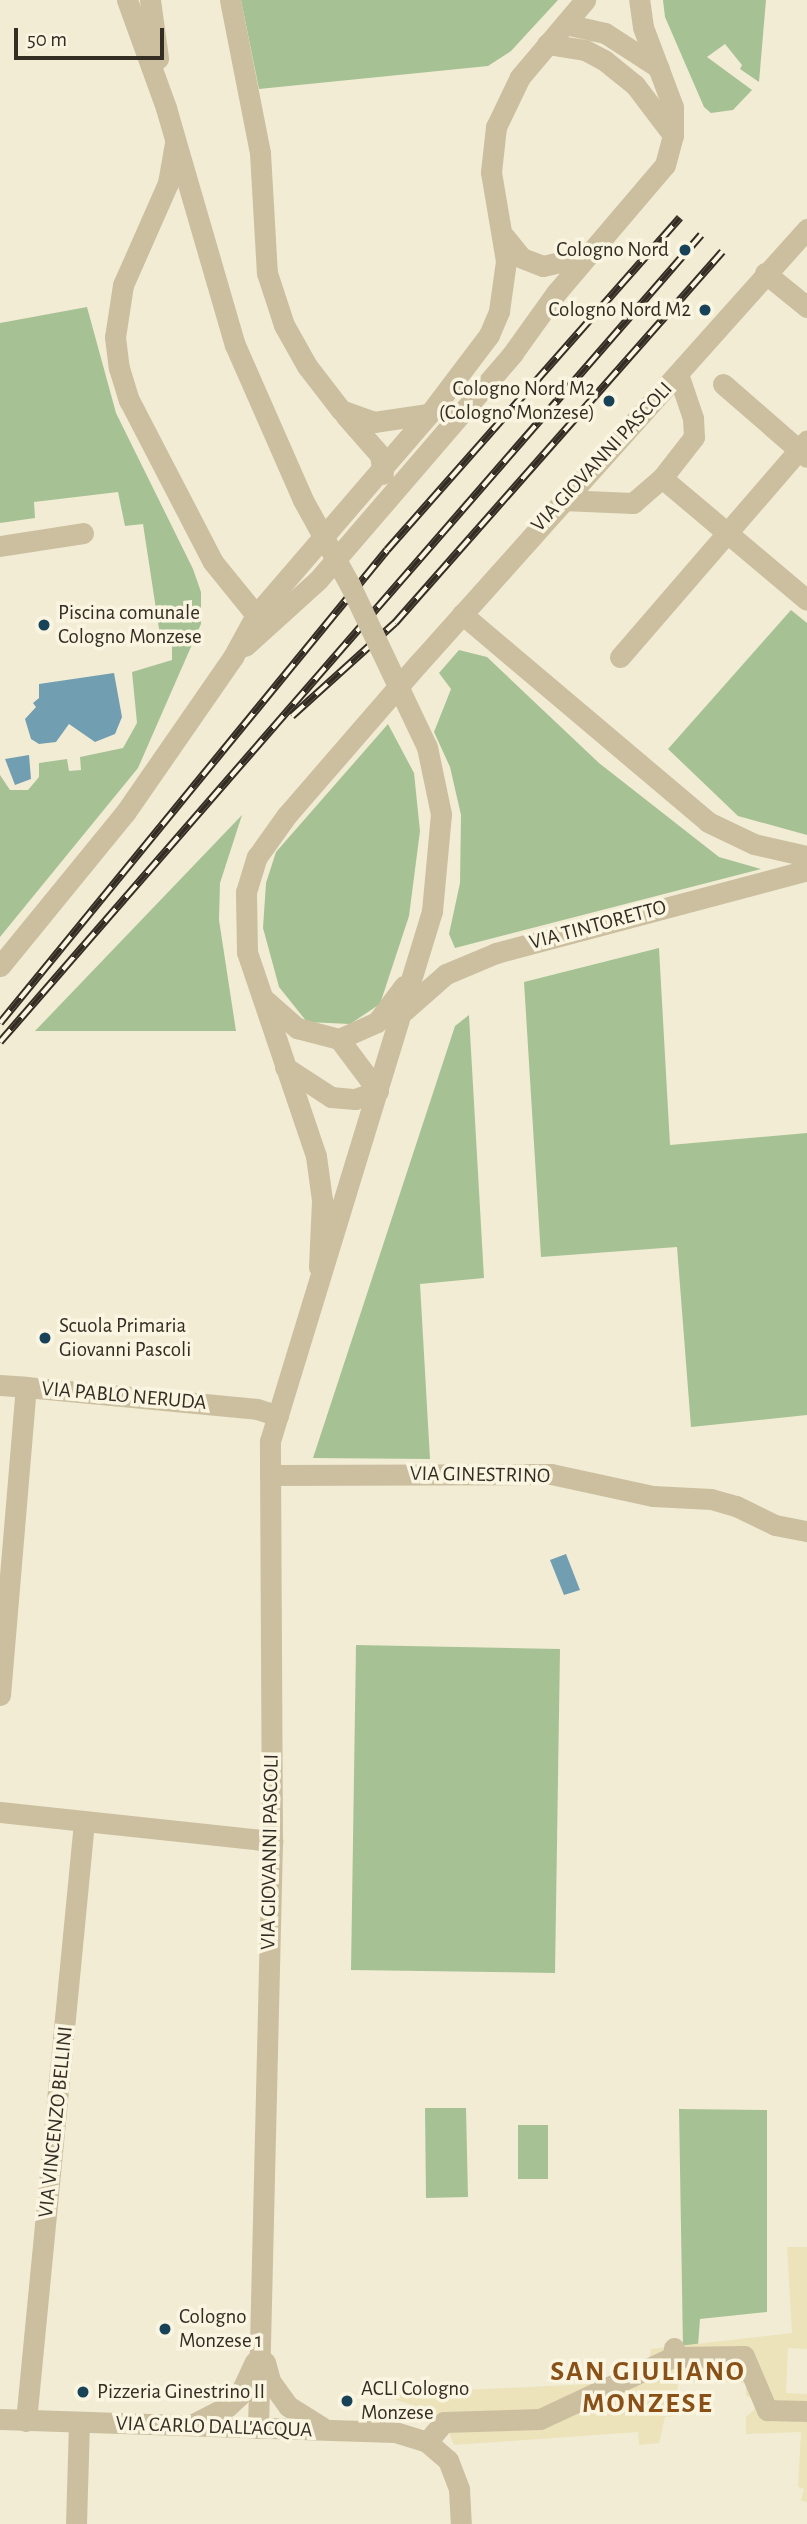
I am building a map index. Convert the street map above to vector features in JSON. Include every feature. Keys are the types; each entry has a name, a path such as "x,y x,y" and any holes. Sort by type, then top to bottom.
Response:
{"street":[{"name":"VIA GIOVANNI PASCOLI","path":"127,0 166,108 235,345 303,500 350,585 427,747 439,786 441,837 435,897 404,1011 270,1441 272,1840 258,2428"},
{"name":"VIA GIOVANNI PASCOLI","path":"150,0 166,108"},
{"path":"230,0 260,153 269,284 292,341 341,410 374,447 383,464 383,505"},
{"path":"0,966 125,813 233,657 256,615 383,464 430,413 495,325 505,275 504,236 491,172 493,141 514,85 585,0"},
{"path":"233,657 317,580 513,352 586,256 659,174 673,135 672,101 643,27 639,0"},
{"path":"565,24 605,33 659,68"},
{"path":"547,44 585,50 604,60 635,85 673,135"},
{"name":"VIA GIOVANNI PASCOLI","path":"175,143 168,183 123,285 116,351 129,400 213,562 256,615"},
{"name":"VIA GIOVANNI PASCOLI","path":"319,1283 320,1178 260,994 244,929 246,892 257,857 287,815 462,614 807,229"},
{"path":"504,236 522,258 543,266 586,256"},
{"path":"765,274 807,307"},
{"path":"562,500 633,503 662,478 694,437 693,418 678,374"},
{"path":"620,657 804,449 723,384"},
{"path":"341,410 361,419 388,422 430,413"},
{"path":"662,478 807,600"},
{"path":"0,546 83,533"},
{"path":"462,614 708,822 754,844 807,856"},
{"path":"256,615 277,616"},
{"name":"VIA TINTORETTO","path":"404,1011 446,974 476,960 807,870"},
{"path":"339,1039 377,1022 416,966"},
{"path":"260,994 297,1028 339,1039 378,1091 355,1098 331,1097 284,1066"},
{"path":"0,1385 26,1387"},
{"name":"VIA PABLO NERUDA","path":"0,1695 26,1387 257,1409 278,1416"},
{"name":"VIA GINESTRINO","path":"270,1475 551,1474 653,1496 711,1499 775,1525 807,1531"},
{"path":"0,1812 272,1840"},
{"name":"VIA VINCENZO BELLINI","path":"26,2421 84,1822"},
{"path":"187,2426 227,2407 239,2396 260,2346"},
{"path":"260,2346 270,2381 288,2406 330,2430"},
{"path":"461,2524 455,2473 443,2454 427,2442 444,2422 540,2419 673,2353 744,2357 767,2410 807,2411"},
{"name":"VIA CARLO DALL'ACQUA","path":"0,2420 395,2432 427,2442"},
{"path":"76,2524 79,2423"}],"green space":[{"path":"241,0 558,0 511,51 488,66 259,89"},
{"path":"663,0 766,0 759,82 740,69 742,65 725,44 707,57 752,90 733,110 711,113 704,107 665,17"},
{"path":"87,307 116,413 193,569 201,592 201,624 138,768 0,937 0,775 10,790 28,790 39,777 39,763 67,759 69,771 81,770 80,757 123,748 137,723 132,672 172,660 172,641 161,642 143,524 125,526 118,492 34,502 35,518 0,523 0,323"},
{"path":"791,610 807,623 807,835 738,816 668,749"},
{"path":"459,650 487,657 599,763 719,857 761,869 455,948 449,934 460,883 461,815 450,767 434,732 451,689 439,673"},
{"path":"388,724 414,773 420,831 409,916 380,1004 350,1024 307,1022 279,987 263,928 266,883 276,852"},
{"path":"242,815 220,883 219,920 236,1031 35,1031"},
{"path":"659,948 670,1145 807,1133 807,1415 691,1427 677,1247 541,1257 524,982"},
{"path":"469,1015 484,1278 420,1284 430,1459 313,1458 455,1026"},
{"path":"356,1645 560,1649 555,1973 351,1970"},
{"path":"425,2108 466,2108 468,2197 426,2198"},
{"path":"679,2109 767,2110 767,2312 700,2319 698,2346 683,2347"},
{"path":"518,2125 548,2125 548,2179 518,2179"}],"shaded area":[{"path":"787,2247 807,2247 807,2349 788,2348 786,2393 807,2394 807,2502 801,2501 804,2489 798,2487 801,2432 746,2434 746,2417 755,2409 752,2398 746,2396 746,2383 723,2382 723,2374 705,2373 704,2382 678,2381 677,2416 665,2417 659,2443 639,2445 638,2432 454,2445 444,2422 427,2410 379,2394 590,2384 649,2361 651,2349 792,2333"}],"water":[{"path":"114,673 122,717 115,734 95,742 69,724 56,742 39,744 31,739 25,719 36,707 33,703 39,698 39,684"},
{"path":"29,755 31,779 15,785 5,759"},
{"path":"566,1554 580,1590 564,1595 550,1560"}],"railway":[{"path":"0,1023 387,550 680,218"},
{"path":"0,1042 701,235"},
{"path":"292,716 395,623 722,252"}],"place":[{"name":"Cologno Nord","path":"685,250"},
{"name":"Cologno Nord M2","path":"705,310"},
{"name":"Cologno Nord M2 (Cologno Monzese)","path":"609,401"},
{"name":"Piscina comunale Cologno Monzese","path":"44,625"},
{"name":"Scuola Primaria Giovanni Pascoli","path":"45,1338"},
{"name":"Cologno Monzese 1","path":"165,2329"},
{"name":"Pizzeria Ginestrino II","path":"83,2392"},
{"name":"ACLI Cologno Monzese","path":"347,2401"}],"district":[{"name":"SAN GIULIANO MONZESE","path":"648,2388"}]}
